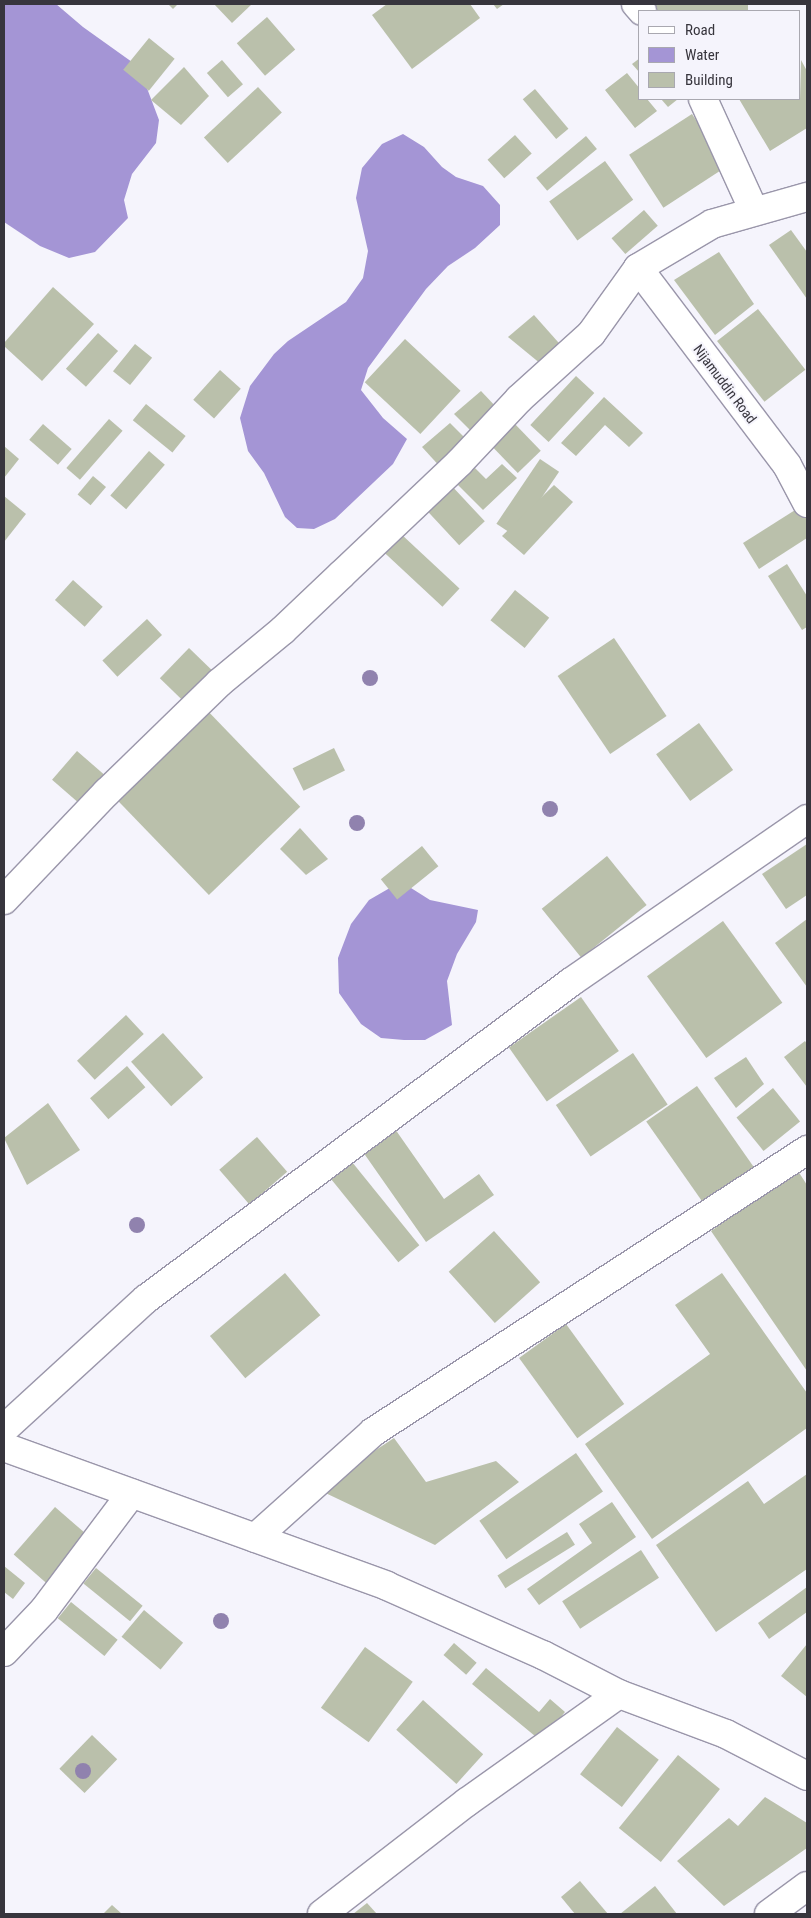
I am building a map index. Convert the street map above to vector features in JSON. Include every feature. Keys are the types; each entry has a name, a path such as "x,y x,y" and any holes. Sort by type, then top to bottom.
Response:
{"street":[{"path":"703,100 754,211"},
{"path":"4,900 107,792 219,682 309,605 459,463 519,399 591,334 638,268 712,224 807,197"},
{"name":"Nijamuddin Road","path":"638,268 787,465 807,503"},
{"path":"4,1429 146,1299 571,982 807,819"},
{"path":"255,1538 373,1432 807,1150"},
{"path":"4,1447 387,1586 544,1655 619,1694 726,1734 807,1776"},
{"path":"4,1652 44,1610 132,1493"},
{"path":"322,1914 467,1802 619,1694"},
{"path":"769,1914 807,1886"}],"water":[{"path":"4,4 56,4 83,27 139,67 159,120 156,143 132,174 124,200 128,218 95,252 69,258 40,246 4,222"},
{"path":"403,134 424,147 442,167 456,177 483,186 500,205 500,225 475,248 448,266 426,289 368,368 361,390 383,418 407,439 393,464 335,519 314,529 297,528 285,517 264,473 248,451 240,418 250,386 274,354 288,341 346,302 363,278 368,251 356,198 362,168 382,144"},
{"path":"395,885 411,888 430,900 478,910 476,922 457,954 447,981 452,1025 425,1040 381,1038 361,1024 339,993 338,958 351,924 369,900"}],"building":[{"path":"168,4 178,4 173,9"},
{"path":"214,4 252,4 232,23"},
{"path":"387,4 470,4 480,18 412,69 372,15"},
{"path":"493,4 504,4 497,9"},
{"path":"654,4 748,4 748,10 654,10"},
{"path":"267,17 295,49 265,76 237,43"},
{"path":"149,38 175,59 149,91 123,70"},
{"path":"222,60 243,84 228,97 207,73"},
{"path":"638,60 638,71 632,64"},
{"path":"801,60 807,71 807,128 770,151 740,100 801,100"},
{"path":"184,67 209,96 181,125 151,100"},
{"path":"627,73 638,87 638,100 648,100 657,111 635,128 605,90"},
{"path":"258,87 282,113 228,163 204,137"},
{"path":"535,89 568,129 556,139 523,99"},
{"path":"662,100 677,100 668,107"},
{"path":"692,114 726,167 663,208 629,155"},
{"path":"515,135 532,154 504,178 488,160"},
{"path":"586,136 597,149 547,191 536,178"},
{"path":"605,161 633,200 577,240 549,202"},
{"path":"644,210 658,226 625,254 612,238"},
{"path":"791,230 807,252 807,299 769,245"},
{"path":"719,252 754,304 715,335 674,280"},
{"path":"53,287 94,324 42,381 4,346 4,343"},
{"path":"758,309 805,370 764,402 717,341"},
{"path":"534,315 566,351 547,369 508,337"},
{"path":"98,333 118,351 86,387 66,369"},
{"path":"405,339 461,391 420,434 365,382"},
{"path":"135,344 152,358 130,385 113,371"},
{"path":"220,370 241,389 214,418 193,400"},
{"path":"576,376 594,393 549,442 530,425"},
{"path":"481,391 498,409 477,437 454,414"},
{"path":"604,397 643,433 629,447 605,425 576,456 561,443"},
{"path":"146,404 186,436 172,452 133,420"},
{"path":"109,419 123,431 80,480 66,468"},
{"path":"513,422 541,451 518,473 490,444"},
{"path":"450,423 469,442 443,470 422,447"},
{"path":"43,424 72,449 58,465 29,440"},
{"path":"4,446 19,459 4,478"},
{"path":"149,451 165,465 126,509 110,496"},
{"path":"540,459 559,472 515,537 496,524"},
{"path":"502,464 517,478 483,510 456,483 473,466 486,479"},
{"path":"93,476 106,487 91,505 78,494"},
{"path":"450,484 485,521 459,545 424,508"},
{"path":"554,485 573,502 524,555 502,536"},
{"path":"4,496 26,514 4,542"},
{"path":"803,505 807,512 807,538 759,569 743,543"},
{"path":"401,534 460,589 442,607 384,552"},
{"path":"787,564 807,596 807,627 802,630 768,576"},
{"path":"73,580 103,607 85,627 55,600"},
{"path":"515,590 549,618 525,648 490,620"},
{"path":"147,619 162,635 117,677 102,661"},
{"path":"614,638 667,716 610,754 558,676"},
{"path":"189,648 213,671 184,701 160,678"},
{"path":"203,706 300,807 209,895 112,794"},
{"path":"699,723 733,770 690,801 656,754"},
{"path":"334,748 345,770 304,791 293,768"},
{"path":"77,751 107,777 82,806 52,780"},
{"path":"300,828 328,859 306,875 280,849"},
{"path":"807,844 807,895 786,909 762,874"},
{"path":"422,846 438,866 397,900 381,879"},
{"path":"607,856 647,905 581,958 542,909"},
{"path":"807,919 807,987 775,943"},
{"path":"723,921 782,1003 706,1058 647,976"},
{"path":"581,997 619,1051 547,1102 509,1047"},
{"path":"126,1015 144,1034 95,1080 77,1061"},
{"path":"163,1033 203,1078 171,1106 131,1062"},
{"path":"805,1041 807,1044 807,1087 784,1057"},
{"path":"633,1053 668,1104 591,1156 556,1105"},
{"path":"746,1057 764,1084 736,1108 714,1078"},
{"path":"127,1066 145,1087 108,1119 90,1098"},
{"path":"697,1086 756,1170 705,1205 646,1122"},
{"path":"773,1088 800,1121 764,1151 736,1118"},
{"path":"48,1103 80,1150 27,1185 4,1138"},
{"path":"395,1129 444,1199 479,1174 494,1195 426,1242 363,1152"},
{"path":"257,1137 287,1172 249,1205 219,1170"},
{"path":"352,1162 419,1245 398,1262 331,1179"},
{"path":"798,1171 807,1185 807,1371 711,1231"},
{"path":"494,1231 540,1282 495,1323 449,1272"},
{"path":"285,1273 320,1315 245,1378 210,1336"},
{"path":"722,1273 807,1393 807,1428 652,1539 585,1444 710,1354 675,1305"},
{"path":"566,1324 624,1404 577,1438 519,1358"},
{"path":"394,1438 426,1482 496,1461 519,1482 435,1545 317,1489"},
{"path":"576,1453 603,1492 506,1559 479,1521"},
{"path":"807,1474 807,1569 716,1632 656,1545 748,1481 764,1504"},
{"path":"612,1502 636,1537 539,1605 527,1589 592,1543 579,1524"},
{"path":"55,1507 88,1536 47,1583 14,1555"},
{"path":"567,1532 575,1545 505,1588 497,1575"},
{"path":"641,1550 659,1578 580,1629 562,1601"},
{"path":"4,1566 25,1583 13,1599 4,1592"},
{"path":"96,1568 143,1606 130,1621 83,1584"},
{"path":"807,1587 807,1612 769,1639 758,1623"},
{"path":"71,1602 118,1640 104,1656 58,1618"},
{"path":"144,1610 183,1643 161,1670 122,1637"},
{"path":"454,1643 477,1663 466,1675 444,1655"},
{"path":"807,1644 807,1697 781,1676"},
{"path":"365,1647 413,1682 369,1742 321,1708"},
{"path":"486,1668 539,1712 550,1699 565,1712 541,1741 472,1684"},
{"path":"423,1700 483,1754 456,1784 396,1730"},
{"path":"617,1727 659,1760 622,1807 580,1774"},
{"path":"92,1735 117,1759 85,1793 59,1769"},
{"path":"678,1755 720,1789 661,1862 619,1828"},
{"path":"765,1797 807,1823 807,1848 724,1906 677,1861 729,1818 738,1826"},
{"path":"580,1881 608,1914 575,1914 561,1897"},
{"path":"655,1886 677,1914 620,1914"},
{"path":"367,1903 377,1914 353,1914"},
{"path":"112,1905 122,1914 103,1914"}]}
